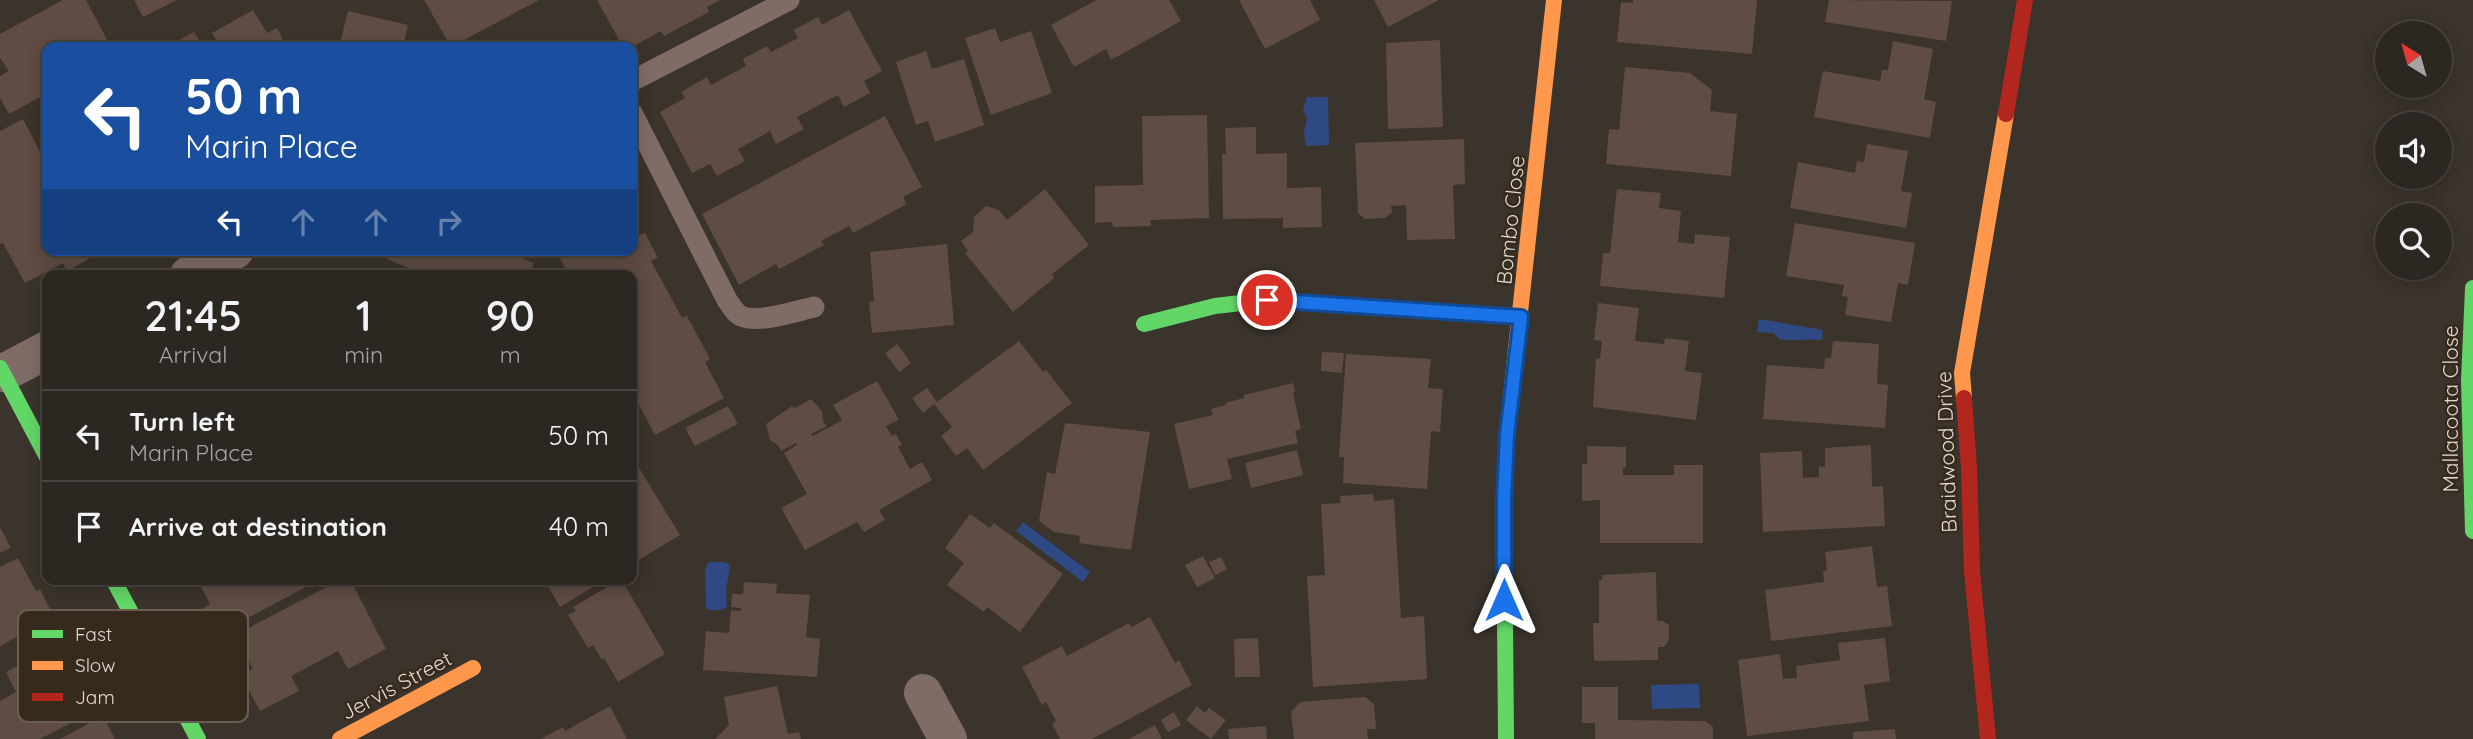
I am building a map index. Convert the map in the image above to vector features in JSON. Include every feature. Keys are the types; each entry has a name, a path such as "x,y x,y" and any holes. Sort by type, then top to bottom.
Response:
{"street":[{"name":"Bombo Close","path":"1506,739 1504,499 1507,435 1554,0"},
{"name":"Braidwood Drive","path":"1988,739 1972,572 1969,468 1962,373 2025,0"},
{"path":"198,270 224,256"},
{"name":"Mallacoota Close","path":"2473,288 2469,381 2473,531"},
{"path":"1144,324 1215,306 1267,300 1521,317"},
{"path":"42,352 1,371 42,448"},
{"path":"116,585 129,610"},
{"name":"Jervis Street","path":"340,739 472,668"},
{"path":"923,693 948,739"},
{"path":"189,722 198,739"}],"lane":[{"path":"637,78 789,0"},
{"path":"637,123 727,300 738,314 750,319 814,307"}],"water":[{"path":"1307,97 1328,97 1329,145 1306,146 1304,132 1307,118 1303,111"},
{"path":"1759,319 1823,330 1822,340 1784,340 1774,333 1757,332"},
{"path":"1023,522 1090,572 1083,582 1016,531"},
{"path":"709,562 725,562 730,565 726,590 727,606 722,610 708,610 706,607 705,570"},
{"path":"1699,684 1700,708 1652,709 1651,685"}],"building":[{"path":"63,0 86,0 108,42 42,42 42,96 9,114 0,98 0,76 9,71 0,58 0,34"},
{"path":"134,0 177,0 143,17"},
{"path":"424,0 539,0 460,42 448,42"},
{"path":"597,0 720,0 707,7 709,12 664,36 661,31 637,44 637,42 620,42"},
{"path":"1096,0 1169,0 1181,21 1111,60 1106,49 1074,67 1051,25"},
{"path":"1239,0 1310,0 1320,20 1265,49"},
{"path":"1374,0 1439,0 1388,27"},
{"path":"1633,0 1757,0 1752,54 1617,42 1621,2 1633,3"},
{"path":"1829,0 1952,1 1946,41 1825,22"},
{"path":"253,10 267,33 277,28 284,42 218,42 212,33"},
{"path":"849,10 882,71 864,81 870,93 844,107 838,95 797,117 804,129 776,144 770,131 738,149 745,161 717,176 710,164 692,173 660,112 685,98 681,92 707,77 711,85 746,66 743,59 767,46 771,52 798,38 794,30 818,17 822,25"},
{"path":"348,11 408,25 404,42 340,42"},
{"path":"995,28 1000,42 1031,31 1052,93 991,115 965,38"},
{"path":"194,32 200,42 175,42"},
{"path":"1440,40 1443,127 1388,129 1386,43"},
{"path":"1893,41 1933,49 1924,99 1936,102 1930,138 1814,117 1823,71 1880,81 1882,70 1888,70"},
{"path":"926,51 932,69 964,59 984,125 935,142 928,121 916,125 896,62"},
{"path":"1625,67 1690,73 1712,90 1710,111 1737,114 1731,176 1606,164 1609,129 1619,130"},
{"path":"1207,115 1209,218 1150,220 1151,226 1113,227 1112,222 1095,223 1095,186 1143,185 1142,116"},
{"path":"885,116 922,187 903,197 907,204 853,233 849,226 821,241 824,245 779,269 776,264 739,285 702,214"},
{"path":"23,119 42,155 42,256 94,256 69,270 63,263 50,270 42,270 42,274 25,283 3,243 0,244 0,131"},
{"path":"1256,127 1256,154 1287,153 1287,188 1321,187 1322,227 1283,228 1283,218 1223,219 1222,154 1226,154 1225,128"},
{"path":"1464,139 1465,184 1453,185 1455,239 1407,240 1406,205 1391,206 1392,212 1385,218 1365,219 1358,213 1355,143"},
{"path":"1867,144 1908,151 1901,191 1912,193 1906,228 1790,208 1798,162 1855,173 1857,161 1864,162"},
{"path":"1045,189 1089,245 1052,274 1054,278 1013,312 965,253 968,251 961,241 973,232 974,217 986,206 999,210 1007,220"},
{"path":"1617,189 1661,193 1659,208 1681,211 1678,242 1694,244 1695,234 1730,237 1724,298 1600,286 1603,253 1610,253"},
{"path":"1795,223 1915,243 1908,285 1898,283 1891,322 1845,315 1848,297 1842,296 1844,285 1786,276"},
{"path":"645,233 658,258 651,261 682,318 687,316 710,359 705,362 724,398 655,435 637,401 637,270 566,270 559,256 637,256 637,234"},
{"path":"947,244 954,325 872,333 869,302 874,301 870,252"},
{"path":"380,256 518,256 534,263 531,270 424,270 417,267 414,270"},
{"path":"1598,303 1639,308 1635,341 1664,344 1665,338 1689,341 1685,371 1702,373 1696,420 1593,407 1596,358 1600,359 1602,341 1594,340"},
{"path":"1019,341 1072,403 983,470 967,448 956,456 941,436 952,427 934,404 923,413 912,398 927,388 937,402"},
{"path":"1833,341 1879,344 1877,384 1888,385 1885,428 1763,419 1767,365 1824,369 1825,358 1831,358"},
{"path":"897,344 911,363 899,372 885,353"},
{"path":"1322,352 1344,353 1342,373 1321,371"},
{"path":"1346,354 1431,359 1428,388 1443,389 1440,432 1431,431 1427,489 1343,483 1344,457 1339,457"},
{"path":"877,381 899,420 886,426 892,436 896,434 902,445 898,447 910,469 922,462 932,480 879,510 885,520 864,532 857,522 805,550 781,508 807,494 784,453 797,445 796,443 781,451 778,445 770,440 766,424 792,406 795,408 811,399 822,411 823,421 827,426 811,434 813,436 842,420 833,405"},
{"path":"1293,383 1301,429 1295,431 1298,443 1227,459 1232,479 1189,489 1174,424 1213,415 1211,409 1244,398 1244,395"},
{"path":"728,406 738,424 695,446 685,428"},
{"path":"1065,423 1150,432 1131,550 1079,543 1080,536 1054,532 1039,521 1047,472 1055,474"},
{"path":"1871,445 1872,487 1883,486 1885,526 1763,532 1760,453 1802,451 1803,478 1819,477 1819,466 1825,467 1825,448"},
{"path":"1587,446 1626,447 1626,467 1623,468 1623,475 1674,475 1674,465 1703,465 1703,543 1600,543 1600,500 1582,501 1582,464 1587,464"},
{"path":"1297,450 1303,475 1251,488 1245,463"},
{"path":"637,465 680,535 637,561"},
{"path":"1373,494 1374,501 1394,499 1401,618 1424,616 1427,679 1313,687 1307,576 1325,575 1321,504 1341,503 1340,496"},
{"path":"970,514 990,528 994,523 1063,574 1020,632 987,607 984,612 947,585 964,563 945,548"},
{"path":"0,527 11,548 0,553"},
{"path":"1872,546 1877,587 1887,586 1892,626 1771,641 1765,590 1824,582 1823,571 1827,570 1825,552"},
{"path":"1203,556 1215,578 1197,587 1185,565"},
{"path":"1221,557 1227,569 1215,575 1209,562"},
{"path":"18,558 36,591 40,589 50,610 18,610 18,636 0,646 0,567"},
{"path":"1656,572 1657,621 1669,625 1669,640 1664,647 1658,647 1658,660 1594,661 1593,623 1599,623 1599,580 1602,580 1602,575"},
{"path":"744,582 777,584 776,593 810,595 806,637 820,639 817,677 703,670 706,631 729,633 731,610 741,611 741,608 731,607 732,594 743,594"},
{"path":"200,585 310,585 248,618 248,610 201,610 210,604"},
{"path":"331,585 353,585 386,649 348,669 338,651 291,676 299,691 260,711 248,688 248,672 253,669 248,660 248,628"},
{"path":"547,585 596,585 560,607"},
{"path":"611,585 625,585 665,654 618,682 593,645 588,648 568,615 576,611 573,607"},
{"path":"1150,617 1175,663 1179,660 1192,685 1092,739 1060,739 1052,724 1056,721 1046,702 1042,705 1022,667 1062,646 1067,656 1129,623 1132,627"},
{"path":"1258,638 1260,677 1235,677 1234,639"},
{"path":"1885,638 1890,681 1864,685 1869,721 1747,736 1738,660 1780,654 1783,679 1797,678 1796,666 1840,660 1838,643"},
{"path":"18,666 18,722 73,722 40,739 0,739 0,701 16,692 6,672"},
{"path":"777,686 788,734 799,732 801,739 715,739 729,725 724,697"},
{"path":"1582,687 1618,687 1618,720 1705,721 1713,727 1713,739 1595,739 1595,723 1582,723"},
{"path":"1365,697 1374,704 1376,729 1367,729 1368,739 1294,739 1291,712 1300,702"},
{"path":"610,706 627,739 541,739 563,727 565,731"},
{"path":"1197,706 1205,713 1209,708 1226,720 1211,739 1186,720"},
{"path":"1174,712 1181,725 1168,732 1161,720"},
{"path":"92,722 106,722 115,739 60,739"},
{"path":"1155,725 1162,739 1129,739"},
{"path":"1266,726 1267,739 1229,739 1228,729"},
{"path":"1895,729 1896,739 1853,739 1853,732"}],"traffic: fast":[{"path":"2473,288 2469,381 2473,531"},
{"path":"1144,324 1215,306 1267,300 1427,311"},
{"path":"1506,739 1504,499 1507,435 1516,349"},
{"path":"0,368 42,448"},
{"path":"116,585 129,610"},
{"path":"189,722 198,739"}],"traffic: slow":[{"path":"1516,349 1554,0"},
{"path":"1964,398 1962,373 2006,114"},
{"path":"1427,311 1521,317"},
{"path":"340,739 473,668"}],"traffic: jam":[{"path":"2006,114 2025,0"},
{"path":"1964,398 1972,571 1988,739"}],"route":[{"path":"1267,300 1521,317 1507,435 1504,600"}]}
